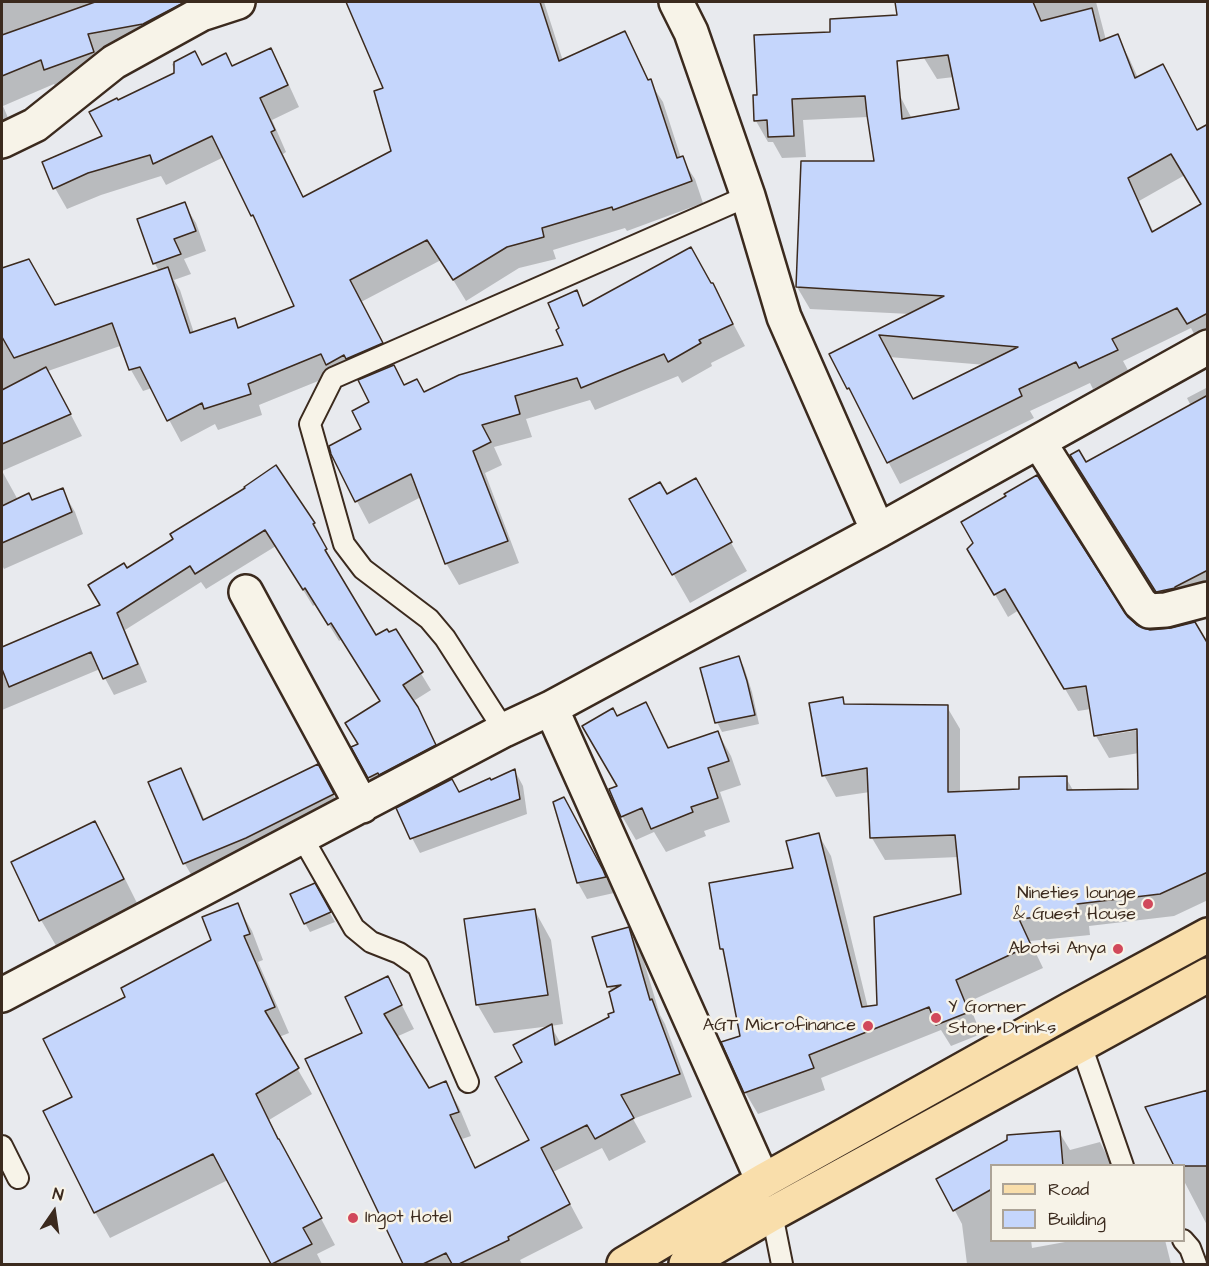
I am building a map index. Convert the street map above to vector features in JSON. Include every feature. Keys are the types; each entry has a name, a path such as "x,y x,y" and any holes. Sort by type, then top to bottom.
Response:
{"main road":[{"path":"624,1264 763,1181 1208,935"},
{"path":"686,1264 772,1214 1208,975"}],"street":[{"path":"2,141 34,125 114,62 201,14 238,2"},
{"path":"676,2 691,32 748,196 784,317 878,531"},
{"path":"2,995 504,730 551,708 878,531 1208,347"},
{"path":"1039,442 1140,603 1149,611 1166,610 1208,600"},
{"path":"246,592 362,806"},
{"path":"551,708 763,1181"}],"lane":[{"path":"504,730 445,638 429,619 363,569 344,544 310,424 333,378 748,196"},
{"path":"302,837 354,928 371,942 399,953 418,966 468,1083"},
{"path":"1081,1045 1122,1164"},
{"path":"2,1146 18,1178"},
{"path":"772,1214 782,1264"},
{"path":"1185,1242 1190,1248 1196,1264"}],"building":[{"path":"95,2 185,2 143,24 88,34 94,52 44,70 41,60 2,76 2,35"},
{"path":"346,2 540,2 559,61 625,31 648,80 651,79 677,158 683,156 692,181 613,210 612,207 542,228 544,237 507,247 453,280 427,240 350,280 383,343 346,359 344,355 326,365 321,354 248,384 251,394 204,409 202,403 167,421 140,367 129,370 112,323 14,358 2,337 2,268 29,259 55,305 168,267 190,333 235,318 238,328 294,306 253,215 251,216 212,136 153,164 150,155 88,173 53,189 42,162 102,136 89,112 174,73 174,62 195,51 202,65 226,53 232,66 271,48 288,85 260,98 275,130 271,132 303,197 391,151 374,91 383,88"},
{"path":"895,2 1033,2 1041,21 1092,8 1100,41 1118,34 1135,78 1163,64 1197,130 1208,124 1208,313 1187,324 1177,308 1112,339 1118,350 1079,368 1076,362 1019,389 1022,396 887,463 829,354 944,296 796,287 801,161 874,161 865,96 792,99 794,136 768,137 767,120 754,121 753,95 757,95 754,35 830,32 830,19 897,15","holes":["948,55 959,109 902,119 897,61","1171,154 1201,204 1152,232 1128,178","879,335 1018,347 913,399"]},
{"path":"185,202 196,231 174,239 181,254 153,264 137,219"},
{"path":"691,247 713,283 733,324 699,340 701,343 668,362 664,354 581,388 577,378 515,396 520,414 482,425 491,442 473,451 508,541 445,564 411,474 355,502 329,446 361,429 352,411 369,402 358,380 394,365 404,385 417,379 424,392 459,375 563,345 556,330 559,328 548,303 577,290 583,306"},
{"path":"46,367 71,414 2,444 2,390"},
{"path":"1208,395 1208,570 1175,588 1156,592 1070,455 1079,450 1086,462"},
{"path":"276,465 315,523 313,524 327,549 325,550 376,635 387,629 389,632 396,629 423,672 403,685 418,707 436,745 379,775 378,773 368,778 351,747 358,744 345,723 380,701 331,623 328,625 305,588 303,590 265,530 195,574 190,566 117,613 138,664 103,679 91,652 9,687 2,669 2,647 100,605 88,585 124,563 127,568 173,539 170,534 245,488"},
{"path":"1037,475 1128,617 1137,625 1150,630 1195,622 1208,644 1208,872 1160,894 1077,904 1078,913 1019,919 1031,945 956,980 969,1012 936,1025 929,1007 809,1055 814,1068 744,1093 721,1042 740,1036 723,949 720,949 709,883 793,868 786,841 819,833 862,1007 877,1005 874,917 961,894 955,835 870,838 867,768 822,776 809,703 843,697 844,704 948,705 948,792 1019,789 1019,777 1067,776 1067,790 1138,789 1137,729 1094,736 1086,686 1064,689 1005,589 994,595 967,549 973,543 961,522"},
{"path":"696,478 732,542 672,575 629,499 660,482 667,494"},
{"path":"63,488 72,512 2,543 2,506 29,493 32,500"},
{"path":"739,656 755,715 715,723 700,668"},
{"path":"646,702 668,748 718,731 729,761 708,768 718,798 691,807 693,812 651,829 642,808 621,817 609,789 617,786 582,726 613,708 617,716"},
{"path":"318,764 334,794 246,838 183,864 148,782 181,768 203,820"},
{"path":"515,769 520,799 410,839 396,808 452,779 459,792"},
{"path":"564,797 606,877 577,883 553,802"},
{"path":"95,821 124,879 39,921 11,862"},
{"path":"315,883 331,912 304,924 290,894"},
{"path":"238,903 250,934 244,936 275,1007 265,1011 299,1068 256,1094 322,1218 303,1228 312,1244 272,1264 213,1154 94,1213 43,1111 72,1097 43,1039 125,997 121,988 211,940 202,917"},
{"path":"535,909 548,995 476,1005 464,919"},
{"path":"629,927 650,1000 652,999 680,1074 621,1095 634,1118 595,1139 587,1125 541,1148 570,1204 508,1237 509,1240 459,1264 452,1264 446,1253 423,1264 403,1264 305,1059 362,1033 345,997 388,976 402,1005 384,1014 429,1088 446,1081 459,1112 450,1115 475,1168 529,1140 495,1077 522,1062 513,1045 552,1024 555,1045 609,1017 608,1014 614,1012 609,992 621,985 607,987 592,937"},
{"path":"1208,1090 1208,1166 1173,1164 1145,1107"},
{"path":"1060,1131 1063,1164 990,1164 990,1190 953,1211 936,1179 1007,1140 1007,1135"}],"place":[{"name":"Nineties lounge & Guest House","path":"1148,904"},
{"name":"Abotsi Anya","path":"1118,949"},
{"name":"Y Gorner Stone Drinks","path":"936,1018"},
{"name":"AGT Microfinance","path":"868,1026"},
{"name":"Ingot Hotel","path":"353,1218"}]}
